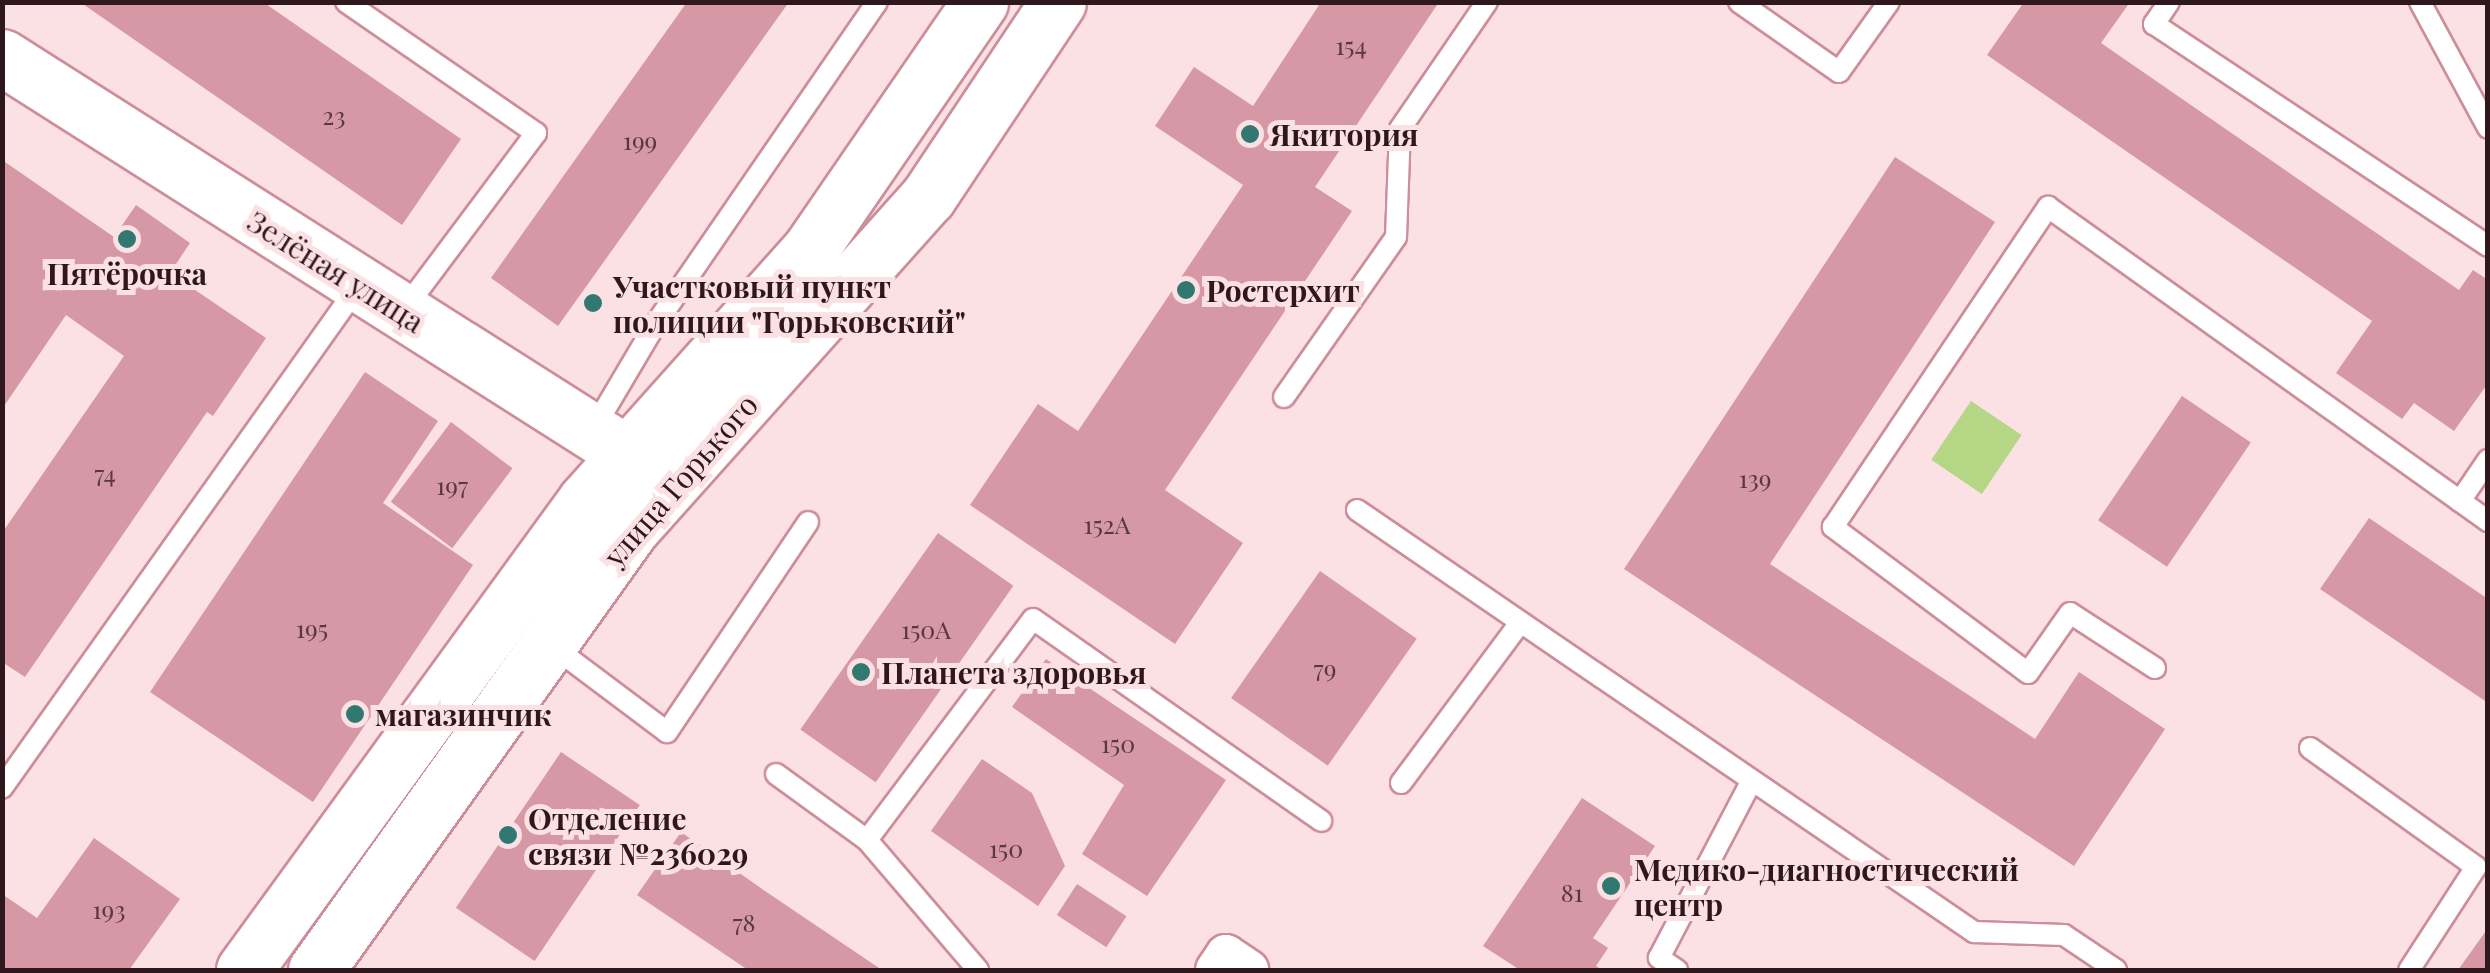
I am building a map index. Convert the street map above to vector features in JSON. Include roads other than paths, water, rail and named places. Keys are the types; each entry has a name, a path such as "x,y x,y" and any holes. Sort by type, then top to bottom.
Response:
{"main road":[{"name":"улица Горького","path":"316,970 549,644 632,455 809,251 980,2"},
{"name":"улица Горького","path":"244,970 586,500 632,455 928,197 1058,2"},
{"name":"Зелёная улица","path":"2,56 380,299 632,455"}],"lane":[{"path":"2,788 380,299 536,133 346,2"},
{"path":"632,455 656,324 877,2"},
{"path":"1284,396 1396,237 1400,129 1487,2"},
{"path":"1740,2 1840,72 1889,2"},
{"path":"2169,2 2154,24 2488,246"},
{"path":"2420,2 2488,128"},
{"path":"2155,668 2070,613 2028,673 1833,526 2048,206 2488,521"},
{"path":"2460,501 2488,460"},
{"path":"1357,510 1750,784 1974,932 2064,935 2116,970"},
{"path":"549,644 666,732 808,522"},
{"path":"866,840 1033,619 1321,821"},
{"path":"1401,783 1520,623"},
{"path":"2310,748 2476,867 2410,970"},
{"path":"776,774 866,840 978,970"},
{"path":"1677,970 1659,958 1750,784"}],"place":[{"name":"Якитория","path":"1250,134"},
{"name":"Пятёрочка","path":"127,239"},
{"name":"Ростерхит","path":"1186,290"},
{"name":"Участковый пункт полиции \"Горьковский\"","path":"593,303"},
{"name":"Планета здоровья","path":"861,672"},
{"name":"магазинчик","path":"355,714"},
{"name":"Отделение связи №236029","path":"508,835"},
{"name":"Медико-диагностический центр","path":"1611,886"}]}
